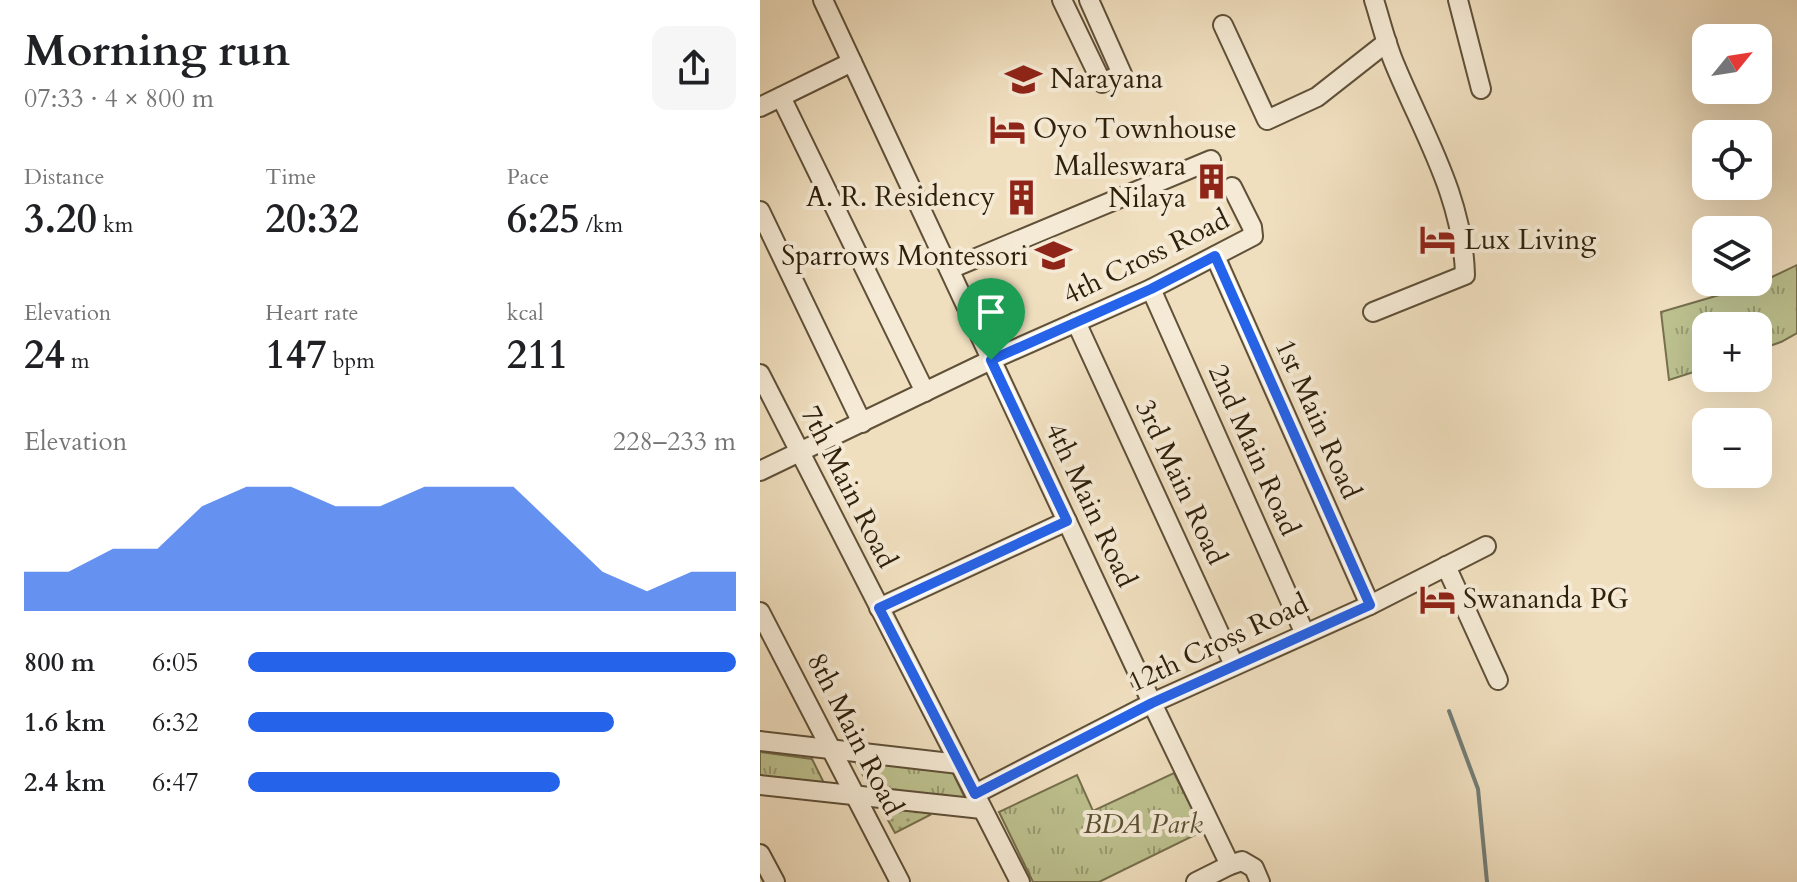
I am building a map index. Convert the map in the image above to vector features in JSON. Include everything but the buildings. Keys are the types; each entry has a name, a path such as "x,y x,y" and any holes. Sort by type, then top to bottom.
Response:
{"street":[{"name":"4th Main Road","path":"823,0 1230,865"},
{"path":"1062,0 1102,83 1122,74 1089,0"},
{"path":"1373,312 1465,275 1465,256 1448,184 1394,63 1374,0"},
{"path":"1458,0 1481,89"},
{"path":"1223,25 1267,120 1317,97 1387,42"},
{"path":"760,107 852,62"},
{"path":"781,97 925,392"},
{"path":"950,269 1211,160"},
{"name":"4th Cross Road","path":"760,471 991,360 1151,289 1253,236 1252,227 1232,187"},
{"path":"760,211 862,423"},
{"name":"1st Main Road","path":"1215,256 1370,605"},
{"name":"2nd Main Road","path":"1151,289 1305,634"},
{"name":"3rd Main Road","path":"1076,322 1234,665"},
{"name":"7th Main Road","path":"760,374 1020,882"},
{"path":"879,608 1067,521"},
{"name":"12th Cross Road","path":"978,801 1152,703 1448,570 1486,546"},
{"path":"1448,570 1498,680"},
{"name":"8th Main Road","path":"760,612 766,636 832,750 900,882"},
{"path":"760,741 959,764"},
{"path":"760,785 855,795 978,801"},
{"path":"760,854 775,882"},
{"path":"1196,882 1242,861 1254,868 1260,882"}],"green space":[{"path":"1797,265 1797,333 1772,345 1772,312 1692,312 1692,373 1669,380 1661,312 1716,296 1772,296 1772,277"},
{"path":"760,752 812,759 826,787 760,779"},
{"path":"855,761 952,771 966,800 870,788"},
{"name":"BDA Park","path":"1174,773 1203,831 1099,882 1033,882 999,812 1077,775 1093,811"},
{"path":"882,809 927,812 930,815 895,833"}],"waterway":[{"path":"1449,711 1478,789 1487,882"}],"place":[{"name":"Narayana","path":"1024,79"},
{"name":"Oyo Townhouse","path":"1007,129"},
{"name":"Malleswara Nilaya","path":"1212,182"},
{"name":"A. R. Residency","path":"1021,197"},
{"name":"Lux Living","path":"1438,240"},
{"name":"Sparrows Montessori","path":"1054,256"},
{"name":"Swananda PG","path":"1437,599"}],"route":[{"path":"1215,256 1370,605 1152,703 975,794 879,608 1067,521 991,360 1151,289 1215,256"}]}
